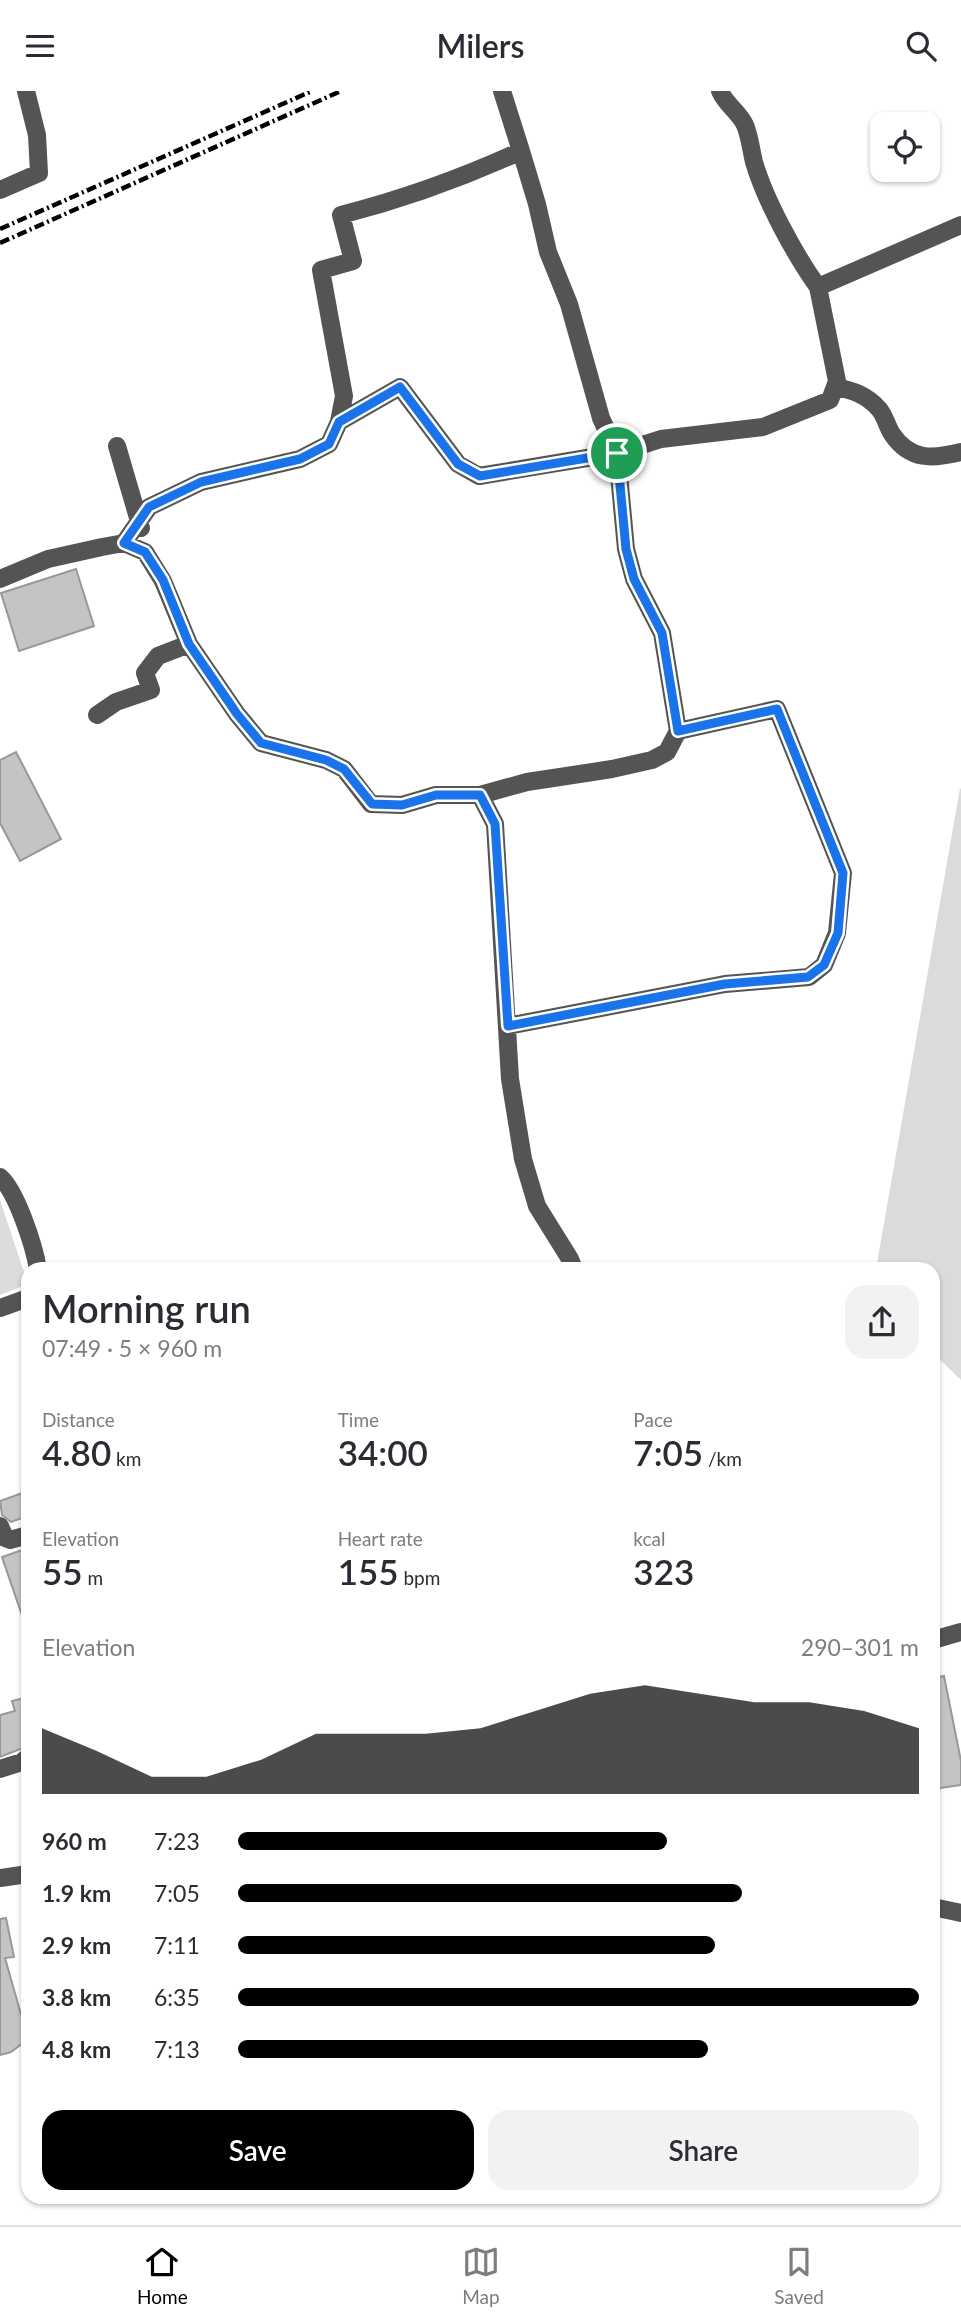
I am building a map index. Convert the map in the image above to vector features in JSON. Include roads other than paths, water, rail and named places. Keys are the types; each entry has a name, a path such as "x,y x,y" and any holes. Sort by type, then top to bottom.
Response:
{"street":[{"path":"0,190 39,173 37,135 26,91"},
{"path":"117,446 140,521 145,552 163,580 189,644 237,714 261,743 326,760 344,769 372,804 402,805 436,795 480,795 527,782 612,769 652,760 667,752 678,731 662,633 634,579 626,549 617,453 601,418 569,304 548,252 537,204 502,91"},
{"path":"339,422 400,387 458,464 480,476 617,453 661,439 763,427 830,400 837,381 818,287 805,269 764,186 754,163 743,122 724,101 720,91"},
{"path":"124,543 149,507 201,482 300,459 329,444 339,422 344,396 321,270 353,261 341,215 399,200 521,151"},
{"path":"818,287 961,225"},
{"path":"835,387 856,391 872,402 881,411 891,433 900,444 918,456 937,458 961,452"},
{"path":"0,579 48,559 124,543 145,552"},
{"path":"97,715 116,702 151,690 145,673 158,656 189,644"},
{"path":"508,1026 725,984 808,977 824,965 838,933 843,873 777,709 678,731"},
{"path":"480,795 495,824 510,1079 523,1159 537,1206 571,1262"},
{"path":"0,1177 14,1197 36,1262"},
{"path":"0,1308 21,1300"},
{"path":"2,1537 10,1540 21,1537"},
{"path":"940,1638 961,1632"},
{"path":"0,1769 21,1762"},
{"path":"0,1878 21,1875"},
{"path":"940,1908 961,1913"}],"railway":[{"path":"0,229 312,91"},
{"path":"0,243 341,91"}]}
